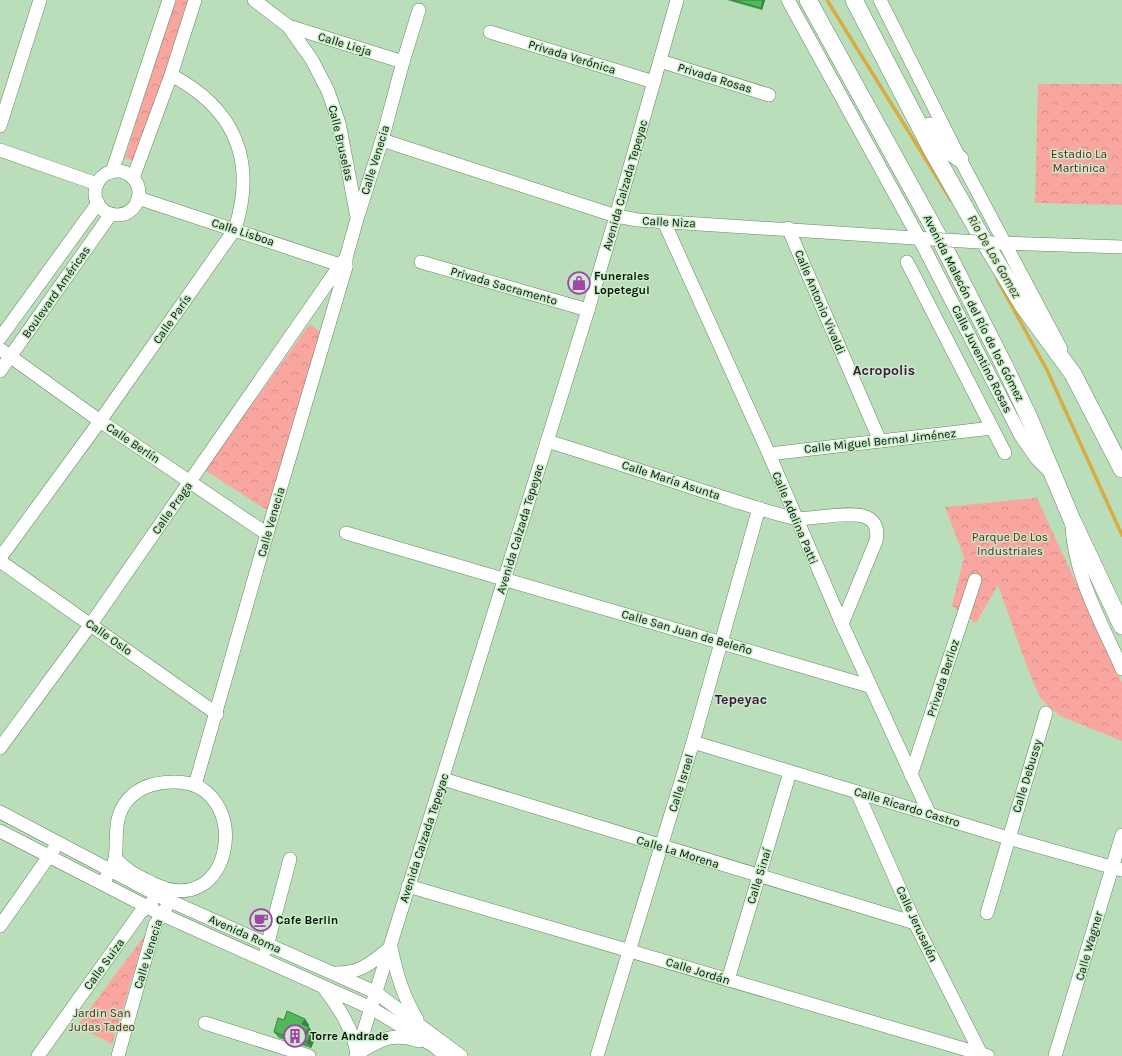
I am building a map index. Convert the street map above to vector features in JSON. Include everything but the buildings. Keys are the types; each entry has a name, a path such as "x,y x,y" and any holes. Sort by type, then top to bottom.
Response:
{"main road":[{"name":"Avenida Malecón del Río de los Gómez","path":"808,0 942,243 1004,365 1030,420 1072,520 1122,626"},
{"path":"854,0 932,150 981,236 1024,307 1073,374 1122,469"},
{"path":"862,0 931,129 945,148 960,159"}],"street":[{"path":"0,126 40,0"},
{"path":"112,172 169,0"},
{"path":"133,178 171,75 195,0"},
{"name":"Calle Bruselas","path":"254,0 288,26 312,60 328,91 339,122 357,219"},
{"name":"Avenida Calzada Tepeyac","path":"356,1055 375,992 391,947 408,886 443,779 588,310 660,61 676,0"},
{"name":"Avenida Malecón del Río de los Gómez","path":"788,0 924,238"},
{"path":"885,3 1000,243 1047,319 1073,374"},
{"name":"Calle Venecia","path":"196,785 344,263 382,140 419,10"},
{"name":"Calle Lieja","path":"288,26 403,62"},
{"name":"Privada Verónica","path":"490,32 654,82"},
{"name":"Privada Rosas","path":"660,61 769,95"},
{"name":"Calle París","path":"0,558 100,421 235,229 243,194 242,167 236,140 222,114 212,103 189,85 171,75"},
{"name":"Calle Niza","path":"382,140 616,216 664,222 788,228 1000,243 1122,247"},
{"path":"0,150 97,184"},
{"path":"112,172 124,172 133,178 138,188 136,205 125,213 111,214 103,210 98,203 95,194 97,184 103,176 112,172"},
{"name":"Calle Lisboa","path":"138,198 344,263"},
{"name":"Boulevard Américas","path":"0,338 98,203"},
{"name":"Boulevard Américas","path":"0,371 5,353 111,214"},
{"name":"Calle Adelina Patti","path":"664,222 768,454 869,686 929,813"},
{"name":"Calle Antonio Vivaldi","path":"788,228 880,441"},
{"name":"Calle Juventino Rosas","path":"924,238 1021,436 1036,459 1052,475"},
{"name":"Privada Sacramento","path":"421,262 588,310"},
{"name":"Calle Juventino Rosas","path":"907,262 1005,453"},
{"name":"Calle Praga","path":"0,748 91,624 344,263"},
{"name":"Calle Berlín","path":"5,353 100,421 267,534"},
{"name":"Calle Miguel Bernal Jiménez","path":"768,454 992,428"},
{"name":"Calle María Asunta","path":"548,441 795,519"},
{"name":"Calle Israel","path":"597,1056 662,847 759,508"},
{"path":"795,519 846,514 869,518 875,524 878,533 876,541 842,624"},
{"path":"1072,520 1072,544 1077,565 1122,669"},
{"name":"Calle San Juan de Beleño","path":"346,533 505,578 869,686"},
{"name":"Calle Oslo","path":"0,561 217,714"},
{"name":"Privada Berlioz","path":"911,775 975,580"},
{"name":"Calle Debussy","path":"987,914 1008,838 1046,713"},
{"name":"Calle Ricardo Castro","path":"693,742 1008,838 1117,869"},
{"name":"Calle Sinaí","path":"728,980 790,772"},
{"name":"Calle La Morena","path":"443,779 759,877 915,923"},
{"path":"104,883 115,858 115,837 119,816 124,806 136,792 155,783 176,782 196,785 207,792 216,802 221,812 225,832 224,852 214,874 204,884 196,889 168,897 160,887 135,875 115,858"},
{"name":"Calle Jerusalén","path":"857,792 915,923 984,1055"},
{"name":"Avenida Roma","path":"0,812 110,871 375,992 461,1056"},
{"name":"Avenida Roma","path":"0,831 104,883 161,914 371,1008 434,1046 446,1056"},
{"name":"Calle Wagner","path":"1055,1056 1117,869 1122,836"},
{"path":"0,926 58,843"},
{"path":"262,960 268,943 290,859"},
{"name":"Calle Jordán","path":"408,886 984,1055"},
{"name":"Calle Venecia","path":"118,1056 155,925 168,897"},
{"name":"Calle Suiza","path":"38,1056 146,906 168,897"},
{"path":"332,973 358,971 370,964 391,947 403,991 420,1024"},
{"path":"324,988 348,1025 355,1043 356,1055 375,1042 395,1036 403,1036 434,1046"},
{"path":"205,1023 308,1056"}],"green space":[{"path":"174,0 188,0 138,162 125,158"},
{"name":"Estadio La Martinica","path":"1038,84 1122,84 1122,205 1035,203"},
{"path":"310,324 322,333 270,512 205,470"},
{"name":"Parque De Los Industriales","path":"1037,498 1122,683 1122,741 1060,716 1041,699 1027,667 998,585 976,623 952,606 964,557 945,507"},
{"name":"Jardin San Judas Tadeo","path":"145,935 112,1044 77,1026"}],"waterway":[{"name":"Rio De Los Gomez","path":"827,0 951,200"},
{"name":"Rio De Los Gomez","path":"997,279 1047,370 1122,535"}],"place":[{"name":"Funerales Lopetegui","path":"579,283"},
{"name":"Cafe Berlin","path":"261,920"},
{"name":"Torre Andrade","path":"295,1036"}],"district":[{"name":"Acropolis","path":"884,370"},
{"name":"Tepeyac","path":"741,699"}]}
